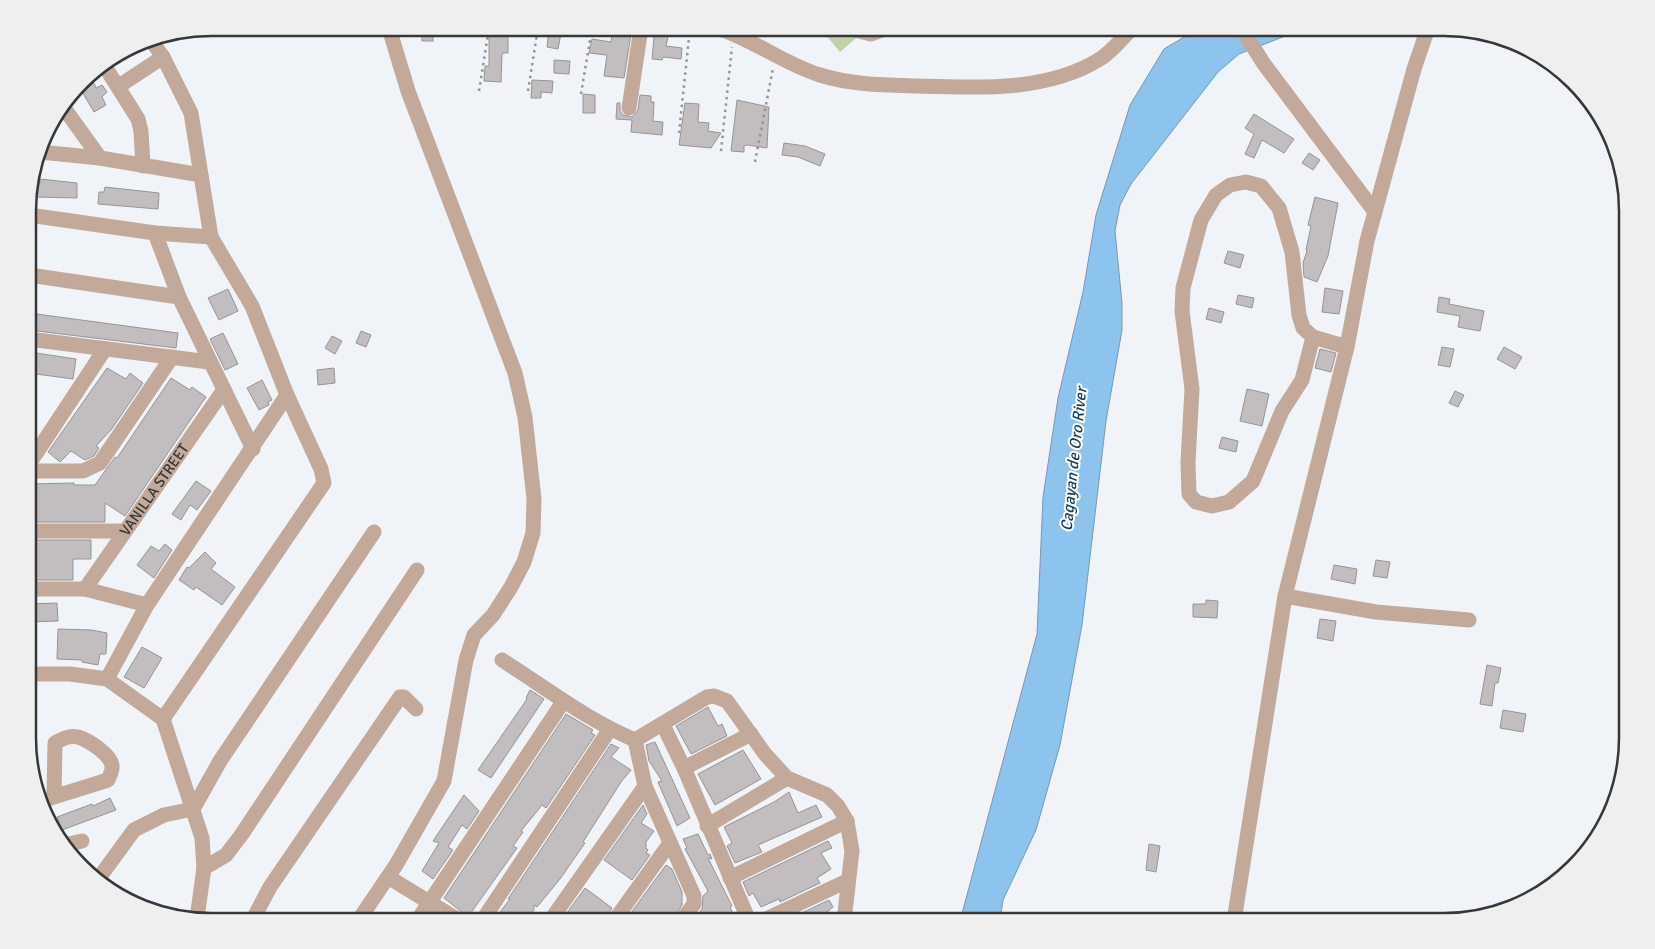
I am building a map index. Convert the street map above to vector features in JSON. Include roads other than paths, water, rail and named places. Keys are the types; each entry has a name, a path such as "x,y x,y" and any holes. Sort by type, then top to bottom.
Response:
{"street":[{"path":"740,37 798,66 838,80 862,84 977,88 1032,83 1078,69 1105,55 1124,36"},
{"path":"1246,36 1264,64 1375,212"},
{"path":"1235,912 1285,596 1347,347 1362,259 1414,69 1425,36"},
{"path":"364,913 388,877 444,781 466,660 474,635 493,614 524,562 533,533 534,499 525,417 515,373 408,91 392,37"},
{"path":"629,108 640,37"},
{"path":"155,46 163,57 191,113 212,237 252,306 287,395 321,469 324,483 163,719"},
{"path":"119,86 163,57"},
{"path":"108,70 138,119 141,130 143,166"},
{"path":"67,112 100,158"},
{"path":"47,153 100,158 201,175"},
{"path":"1313,337 1302,380 1282,411 1253,482 1229,502 1212,506 1196,502 1189,494 1188,462 1192,389 1182,311 1183,288 1201,220 1216,195 1230,185 1246,182 1261,186 1279,208 1292,252 1299,316 1303,328 1313,337 1347,347"},
{"path":"36,216 155,233 212,237"},
{"path":"155,233 179,297 223,391 253,448"},
{"path":"36,276 179,297"},
{"path":"36,339 209,362"},
{"path":"36,453 105,349"},
{"path":"36,470 83,471 100,462 172,357"},
{"name":"VANILLA STREET","path":"85,589 223,391"},
{"path":"107,679 147,606 287,395"},
{"path":"36,531 124,531"},
{"path":"102,874 134,830 164,815 193,809 220,761 374,532"},
{"path":"204,868 226,855 242,834 417,570"},
{"path":"36,589 85,589 147,606"},
{"path":"1285,596 1369,611 1469,620"},
{"path":"502,660 564,702 610,729 635,740"},
{"path":"36,674 70,674 107,679 163,719 202,838 204,868 198,912"},
{"path":"635,740 707,697 714,696 727,701 765,754 787,778 826,795 838,806 847,821 852,851 845,912"},
{"path":"257,913 270,887 400,697 404,697 416,709"},
{"path":"424,913 564,702"},
{"path":"662,725 684,768 745,913"},
{"path":"487,913 610,729"},
{"path":"684,768 752,734"},
{"path":"76,737 88,741 110,760 112,768 108,780 49,799 55,743 63,738 76,737"},
{"path":"635,740 645,786 694,896 694,904 687,913"},
{"path":"707,826 787,778"},
{"path":"556,913 645,786"},
{"path":"730,878 847,821"},
{"path":"72,843 82,841"},
{"path":"620,913 670,843"},
{"path":"388,877 446,913"},
{"path":"780,913 847,881"}],"water":[{"name":"Cagayan de Oro River","path":"1185,36 1285,36 1239,54 1218,72 1131,184 1120,205 1115,231 1122,303 1122,330 1106,421 1082,625 1060,745 1036,830 1003,900 1001,912 962,912 1037,634 1043,497 1058,398 1083,292 1096,215 1130,105 1164,49"}]}
